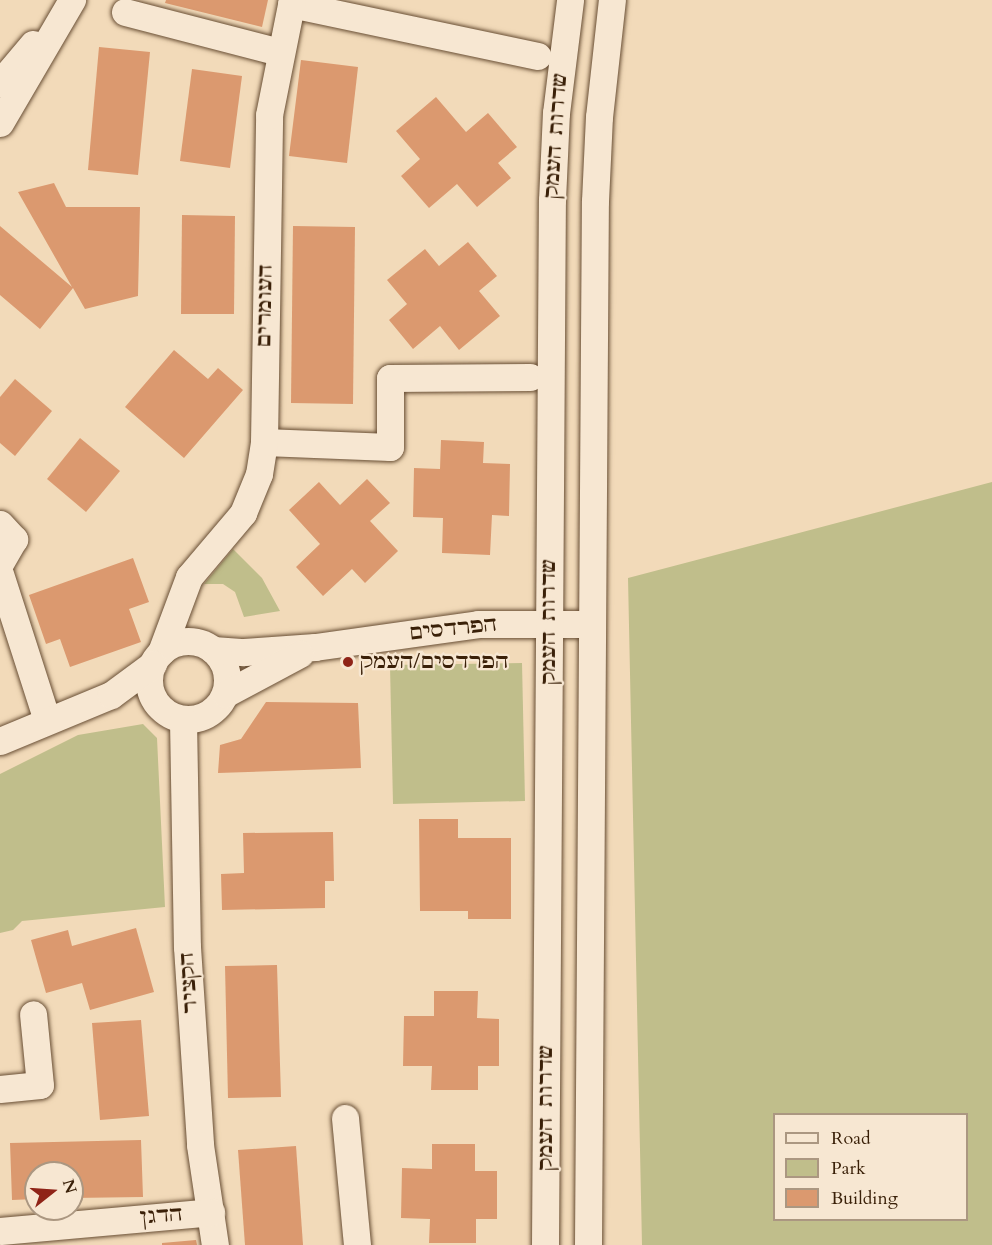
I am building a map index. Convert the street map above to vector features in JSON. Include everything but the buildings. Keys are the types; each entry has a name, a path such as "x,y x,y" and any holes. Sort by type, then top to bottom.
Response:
{"street":[{"path":"0,83 71,0"},
{"path":"0,123 71,0"},
{"name":"שדרות העמק","path":"545,1245 553,158 570,0"},
{"name":"שדרות העמק","path":"588,1245 596,160 612,0"},
{"path":"292,2 538,56"},
{"name":"העומרים","path":"157,658 184,590 253,495 264,442 267,146 280,52 292,2"},
{"path":"125,12 280,52"},
{"path":"264,442 390,447 390,378 531,377"},
{"path":"0,524 14,538 0,563"},
{"path":"0,574 47,720"},
{"path":"86,706 141,704 173,715 209,714 225,694 226,670 187,622 184,590"},
{"name":"הפרדסים","path":"207,647 244,652 315,647 478,624 592,624"},
{"path":"0,741 86,706 129,685 157,658 180,642 207,647"},
{"name":"הפרדסים","path":"225,694 315,647"},
{"path":"157,658 150,689 173,715"},
{"name":"הקציר","path":"173,715 200,1145 215,1245"},
{"path":"0,1089 40,1085 33,1014"},
{"path":"345,1118 357,1245"},
{"name":"הדגן","path":"3,1235 112,1233 211,1212"}],"green space":[{"path":"992,482 992,1245 642,1245 628,578"},
{"path":"233,549 262,578 280,611 244,617 235,592 223,584 204,584"},
{"path":"522,663 525,801 393,804 390,665"},
{"path":"143,724 157,738 165,907 22,921 13,930 0,933 0,774 78,735"}],"place":[{"name":"הפרדסים/העמק","path":"348,662"}]}
